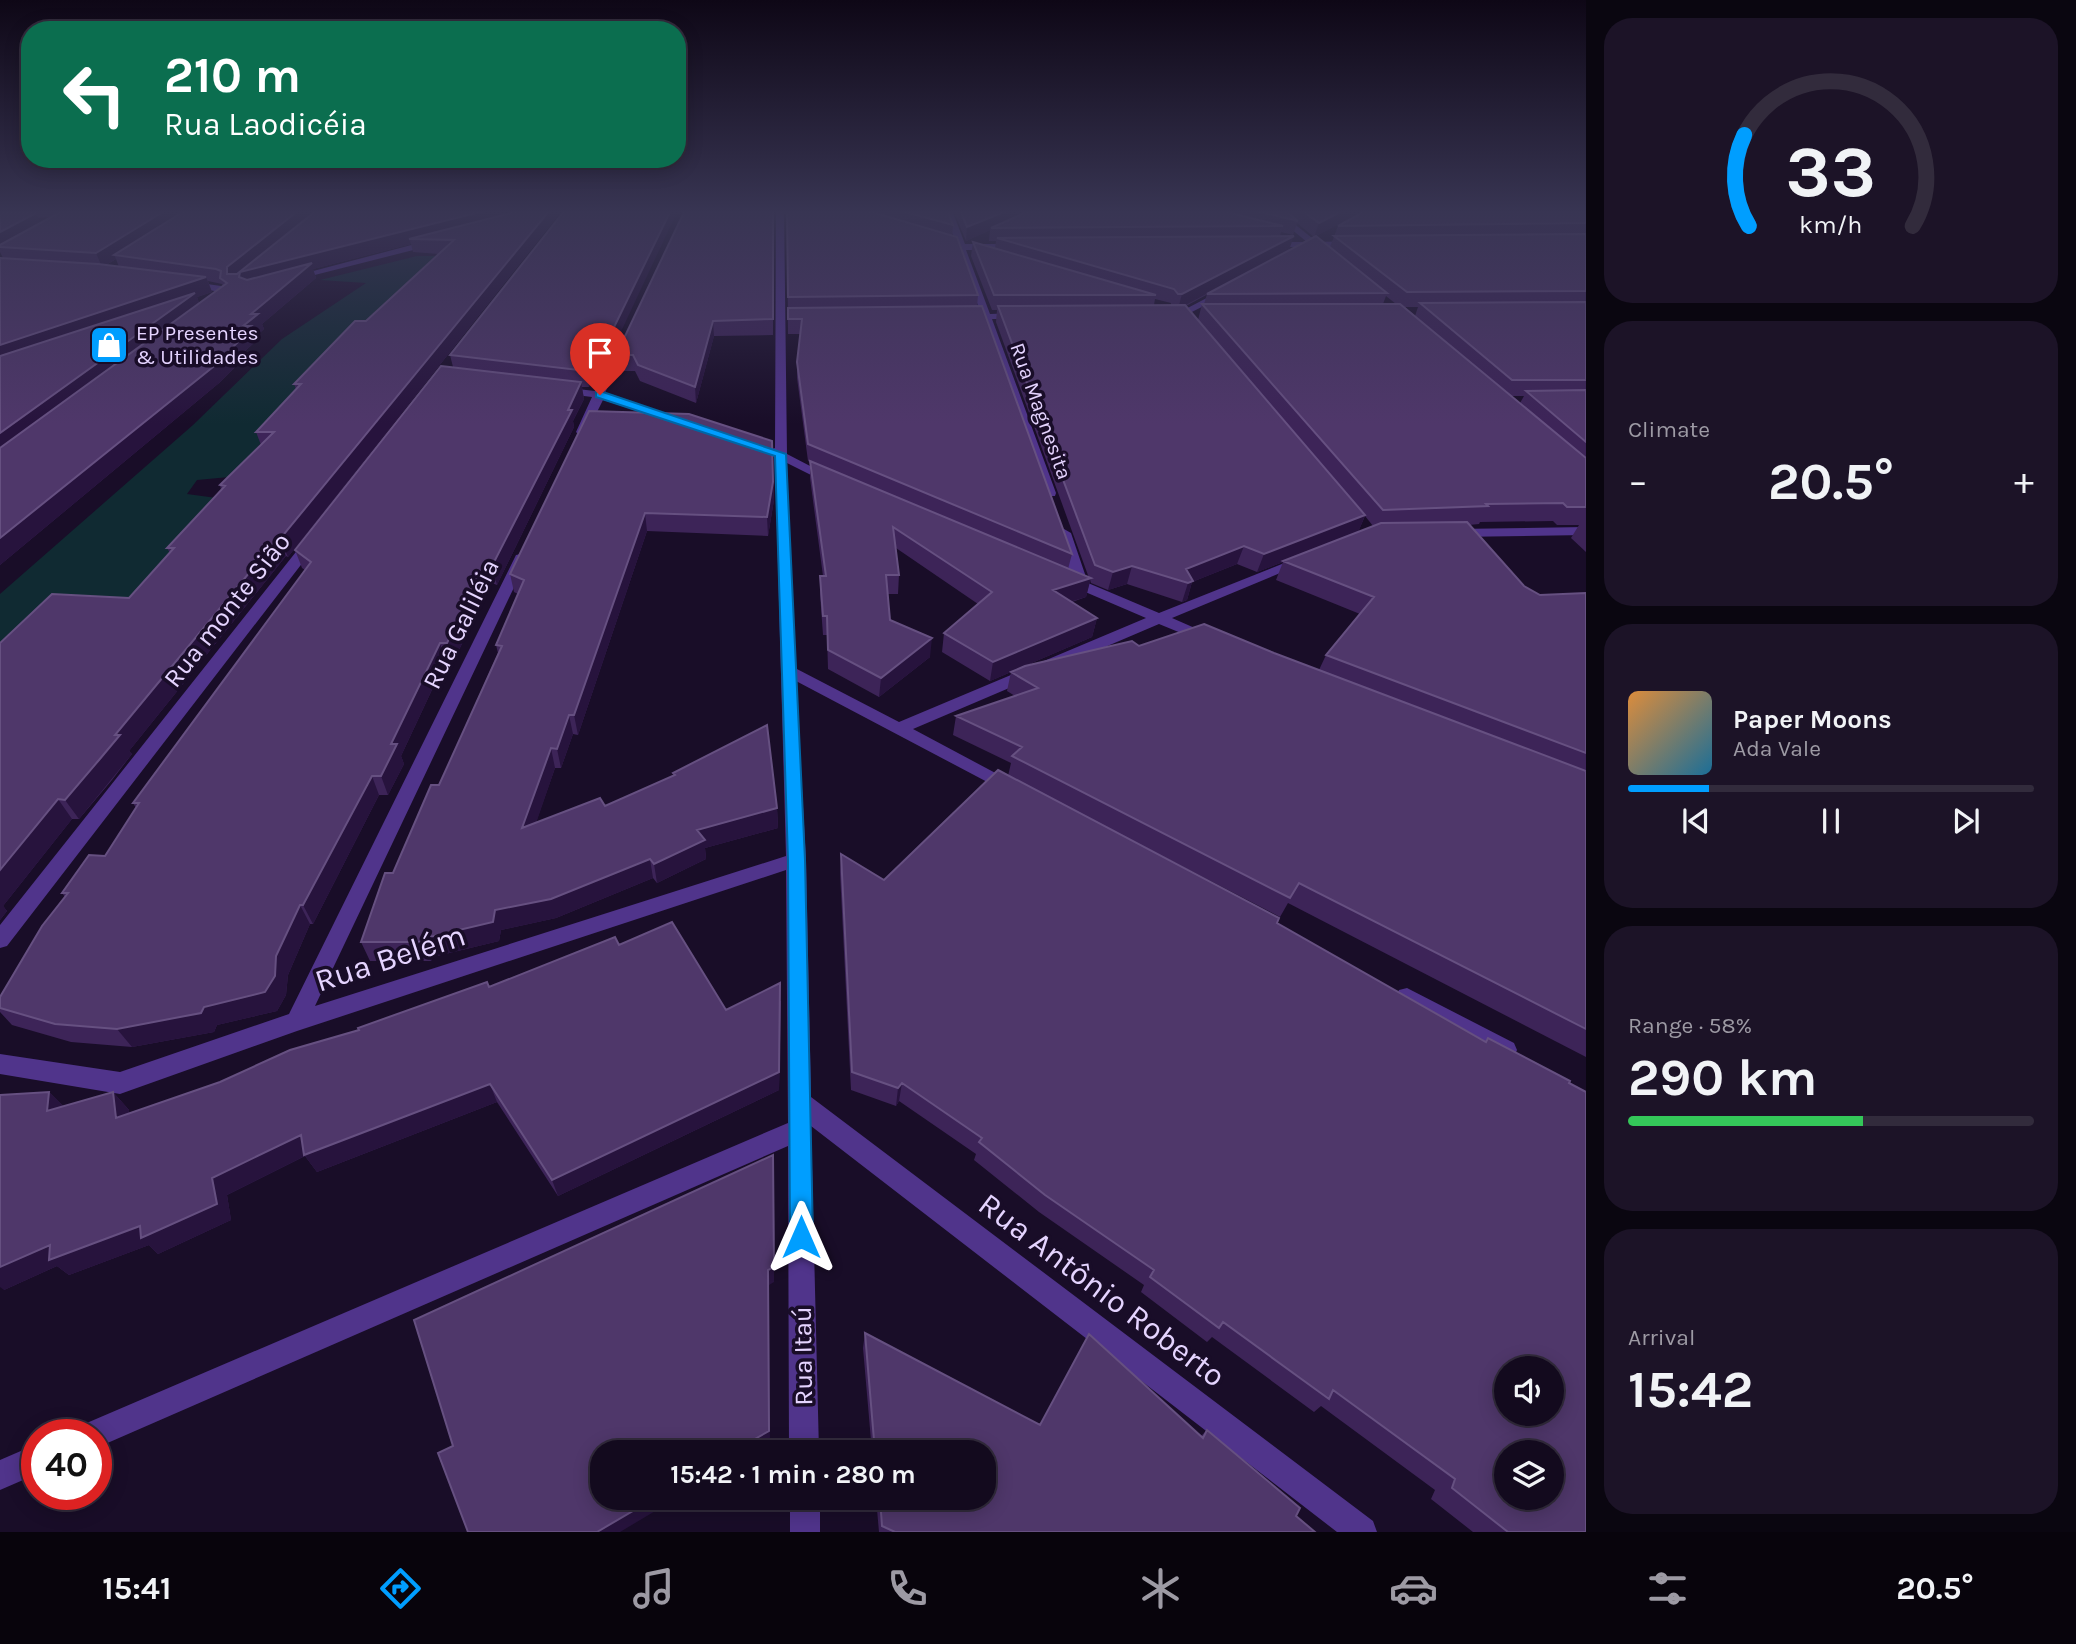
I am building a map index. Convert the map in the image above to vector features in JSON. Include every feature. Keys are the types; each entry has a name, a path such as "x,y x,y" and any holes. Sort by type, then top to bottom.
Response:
{"street":[{"name":"Rua Itaú","path":"785,281 787,318 781,454 796,860 804,1440"},
{"name":"Rua Magnesita","path":"972,281 1055,509"},
{"path":"169,282 219,297 235,285"},
{"path":"1183,313 1231,288"},
{"path":"1170,311 1210,313"},
{"path":"1183,313 1192,324"},
{"path":"946,317 1026,316"},
{"path":"575,445 634,321"},
{"path":"547,388 600,395 690,424"},
{"path":"755,446 781,454 848,487"},
{"name":"Rua Magnesita","path":"1060,522 1082,586"},
{"name":"Rua monte Sião","path":"0,940 322,527"},
{"path":"1438,534 1586,531"},
{"name":"Rua Galiléia","path":"297,1021 527,545"},
{"path":"898,729 1157,618 1320,555"},
{"path":"1058,575 1222,644"},
{"path":"787,670 1029,798"},
{"name":"Rua Belém","path":"0,1064 120,1083 297,1021 796,860"},
{"path":"1391,989 1525,1060"},
{"path":"112,1426 800,1116"},
{"name":"Rua Antônio Roberto","path":"800,1116 1362,1532"},
{"path":"0,1475 21,1466"},
{"path":"805,1510 805,1532"}],"shaded area":[{"path":"343,281 426,281 283,414 250,457 273,473 197,480 187,494 224,499 132,607 31,613 0,644 0,594 193,425 282,339 366,283"}],"building":[{"path":"0,281 192,281 0,345"},
{"path":"225,281 290,281 251,314 258,314 243,326 251,326 234,340 240,340 213,367 0,538 0,448 227,283"},
{"path":"409,281 491,281 115,735 120,735 65,800 58,799 0,870 0,643 52,594 129,598 174,548 167,548 225,486 220,485 274,432 256,432 301,384 294,384 355,321 366,321"},
{"path":"508,281 636,281 601,354 593,358 587,371 450,355"},
{"path":"651,281 773,281 773,319 713,321 695,387 638,365 633,355 616,355"},
{"path":"788,281 973,281 978,295 788,297"},
{"path":"989,281 1109,281 1156,295 994,295"},
{"path":"1148,281 1206,281 1182,294 1178,294 1174,289"},
{"path":"1231,281 1373,281 1387,293 1207,294"},
{"path":"1393,281 1586,281 1586,291 1407,292"},
{"path":"195,293 0,433 0,356"},
{"path":"1586,302 1586,380 1512,380 1420,303"},
{"path":"1202,304 1400,304 1586,458 1586,507 1567,507 1563,503 1486,504 1488,506 1383,510"},
{"path":"1185,305 1365,515 1264,554 1244,546 1186,569 1193,581 1188,583 1132,566 1113,572 1095,565 998,306"},
{"path":"982,306 1072,554 808,444 797,362 802,319 788,319 788,308"},
{"path":"441,366 581,382 568,410 572,410 492,566 487,564 447,643 440,643 391,744 397,744 381,776 372,776 303,905 300,905 276,956 275,976 265,992 204,1007 201,1013 117,1029 55,1024 0,1008 0,997 42,926 68,893 62,893 89,855 105,856 139,803 133,803 311,562 295,550"},
{"path":"1586,390 1586,442 1526,391"},
{"path":"589,411 689,414 772,441 773,482 767,517 645,513 574,715 569,715 557,749 551,748 522,828 600,798 605,806 675,775 673,773 767,725 777,808 697,830 705,840 654,864 650,859 551,899 495,910 493,922 425,938 424,942 361,942 385,873 393,873 431,785 439,785 502,646 496,645 524,580 510,574"},
{"path":"810,461 1091,578 1053,590 1097,618 993,662 944,633 992,592 893,527 899,575 886,575 890,620 932,638 881,678 828,650 827,616 823,616 820,576 826,576"},
{"path":"1467,522 1524,586 1540,595 1586,593 1586,753 1326,655 1374,597 1283,561 1381,523"},
{"path":"1204,624 1586,771 1586,1029 1299,883 1290,898 1012,756 1022,747 956,716 1038,688 1011,672 1025,666 1132,641 1139,646"},
{"path":"998,770 1279,918 1277,923 1486,1042 1488,1038 1586,1092 1586,1532 1508,1532 1452,1488 1455,1479 1333,1390 1329,1399 1223,1322 1219,1328 1150,1277 1154,1270 1045,1195 979,1142 982,1138 902,1083 898,1088 852,1072 841,854 884,880"},
{"path":"672,922 726,1010 780,983 779,1072 552,1180 490,1084 304,1155 301,1135 212,1178 217,1204 141,1238 140,1226 49,1260 50,1245 0,1267 0,1095 49,1092 47,1111 113,1092 116,1118 220,1082 290,1050 359,1030 358,1028 487,982 489,987 615,937 619,945"},
{"path":"773,1155 774,1267 768,1270 769,1431 753,1440 590,1440 590,1510 635,1510 597,1532 468,1532 438,1453 453,1446 414,1320"},
{"path":"865,1333 1040,1425 1089,1334 1203,1438 1207,1430 1300,1508 1296,1516 1315,1532 895,1532 882,1526 881,1510 996,1510 996,1440 874,1440"}],"place":[{"name":"EP Presentes & Utilidades","path":"109,345"}],"route":[{"path":"600,395 781,454 796,860 801,1237"}]}
